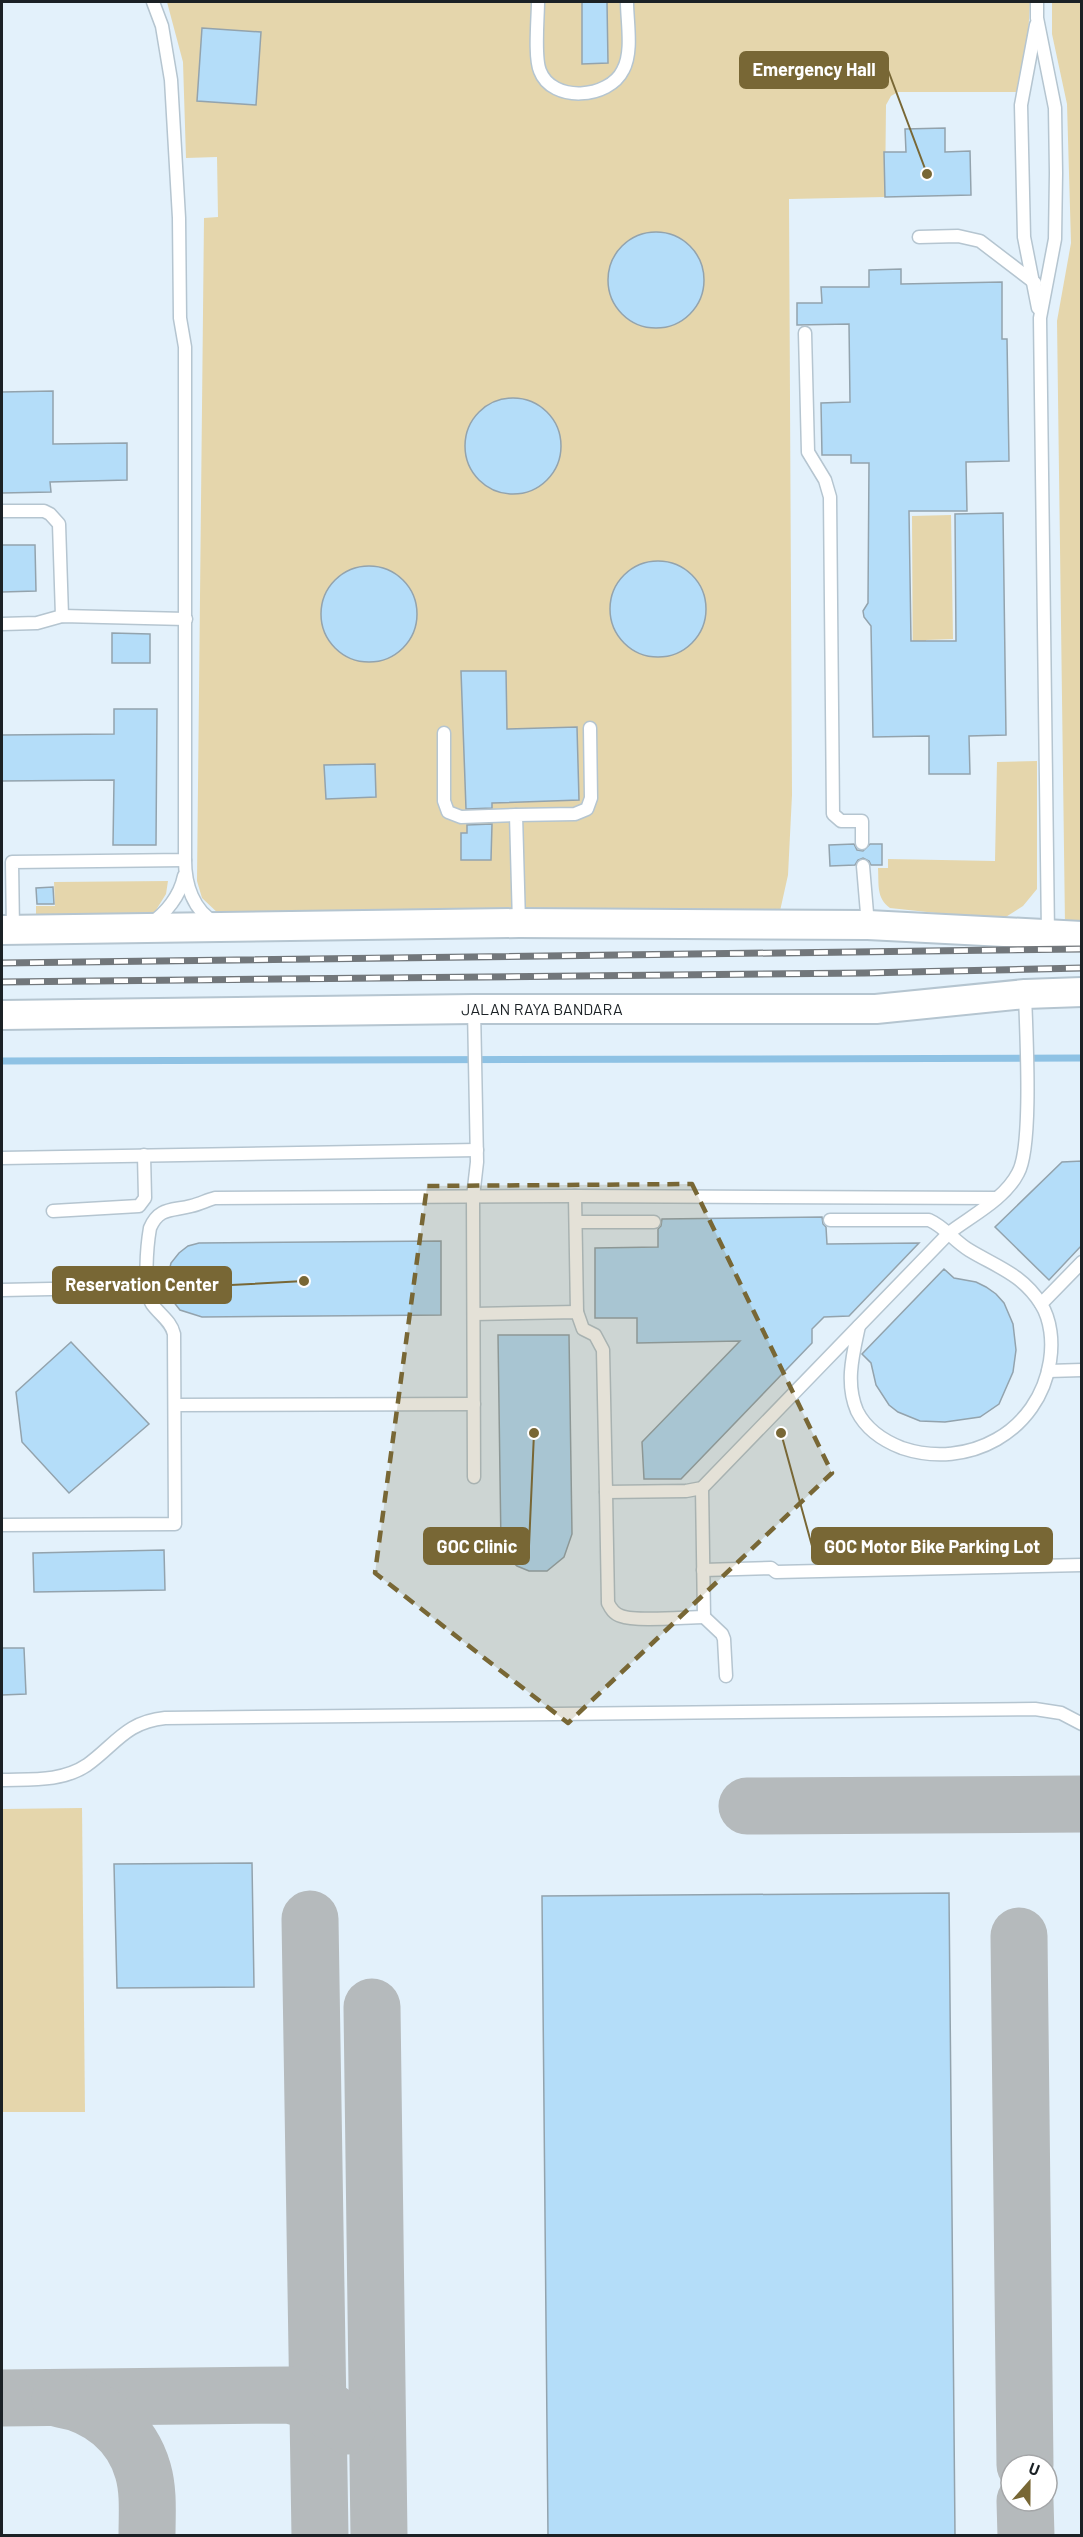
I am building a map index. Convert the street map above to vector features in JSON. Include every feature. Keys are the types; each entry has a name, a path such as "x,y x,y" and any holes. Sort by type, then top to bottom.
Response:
{"street":[{"path":"7,930 519,923 868,926 1082,936"},
{"name":"JALAN RAYA BANDARA","path":"2,1015 474,1023 876,1009 1025,1008 1082,992"}],"lane":[{"path":"137,929 159,918 166,911 183,884 185,875 183,746 187,708 185,347 180,318 176,172 168,52 153,2"},
{"path":"538,2 540,71 547,82 568,93 597,93 609,88 618,80 625,67 627,2"},
{"path":"1037,2 1037,18 1021,105 1024,237 1040,318"},
{"path":"1037,18 1055,108 1055,239 1040,318 1048,936"},
{"path":"919,237 958,236 980,241 1044,290"},
{"path":"805,333 808,452 825,480 830,497 833,811 835,817 842,821 862,821 862,843"},
{"path":"2,511 44,511 59,524 62,616"},
{"path":"2,624 37,623 62,616 186,619"},
{"path":"444,733 444,801 448,812 461,817 575,813 587,808 591,798 590,728"},
{"path":"516,815 519,923"},
{"path":"7,930 7,862 185,860"},
{"path":"862,866 868,926"},
{"path":"185,875 190,896 212,922 231,928"},
{"path":"606,1492 686,1491 702,1488 949,1233 1011,1184 1022,1165 1026,1096 1025,1008"},
{"path":"474,1023 477,1150 473,1197 474,1477"},
{"path":"2,1158 477,1150"},
{"path":"53,1211 139,1206 145,1198 144,1155"},
{"path":"2,1525 175,1524 173,1328 153,1305 147,1287 150,1228 154,1219 168,1209 192,1206 215,1198 575,1196 996,1198"},
{"path":"575,1196 577,1312 583,1329 595,1335 603,1350 608,1603 615,1613 628,1618 704,1617 718,1629 724,1639 726,1676"},
{"path":"830,1220 929,1220 972,1252 1006,1269 1021,1280 1041,1304 1048,1320 1051,1337 1048,1371 1034,1403 1022,1419 994,1442 960,1454 912,1451 878,1436 866,1424 858,1411 850,1379 859,1325"},
{"path":"576,1222 654,1222"},
{"path":"1041,1304 1082,1262"},
{"path":"2,1290 147,1287"},
{"path":"474,1314 577,1312"},
{"path":"1048,1371 1082,1370"},
{"path":"175,1405 474,1404"},
{"path":"702,1488 704,1617"},
{"path":"703,1570 771,1568 776,1572 1082,1565"},
{"path":"2,1780 44,1779 64,1775 87,1764 131,1728 153,1719 165,1718 1035,1709 1061,1713 1082,1724"}],"highlighted area":[{"path":"692,1184 832,1473 568,1723 375,1573 427,1186"}],"shaded area":[{"path":"2,2 1081,2 1081,2535 2,2536"},
{"path":"167,2 1030,2 1028,37 1018,92 898,92 891,96 886,105 885,197 789,199 792,795 788,875 780,911 221,916 202,898 197,881 204,218 218,217 217,157 186,158 183,62"},
{"path":"1052,2 1082,2 1081,931 1065,924 1057,321 1071,243 1067,104 1052,34"},
{"path":"951,515 953,639 926,640 927,698 913,698 912,516"},
{"path":"1037,761 1037,889 1023,906 1001,920 890,908 882,900 878,868 888,868 888,859 995,861 997,762"},
{"path":"168,881 166,894 151,918 36,918 36,906 55,906 54,882"},
{"path":"82,1808 85,2112 2,2112 2,1809"}],"building":[{"path":"582,2 607,2 608,63 582,64"},
{"path":"202,28 261,32 256,105 197,101"},
{"path":"945,128 945,152 970,151 971,195 885,197 884,152 906,152 905,129"},
{"path":"656,232 674,236 690,246 700,262 704,280 700,298 690,314 674,324 656,328 638,324 622,314 612,298 608,280 612,262 622,246 638,236"},
{"path":"901,269 901,284 1002,282 1002,339 1007,339 1009,461 966,462 967,511 909,511 911,641 956,641 955,514 1003,513 1006,735 969,736 970,774 929,774 929,736 873,737 871,626 864,617 863,611 868,603 869,463 851,463 851,455 822,455 821,403 850,402 849,324 797,325 797,303 822,303 821,287 869,287 869,270"},
{"path":"53,391 53,444 127,443 127,480 50,482 51,492 2,493 2,392"},
{"path":"513,398 531,402 547,412 557,428 561,446 557,464 547,480 531,490 513,494 495,490 479,480 469,464 465,446 469,428 479,412 495,402"},
{"path":"2,545 35,545 36,591 2,592"},
{"path":"658,561 676,565 692,575 702,591 706,609 702,627 692,643 676,653 658,657 640,653 624,643 614,627 610,609 614,591 624,575 640,565"},
{"path":"369,566 387,570 403,580 413,596 417,614 413,632 403,648 387,658 369,662 351,658 335,648 325,632 321,614 325,596 335,580 351,570"},
{"path":"112,633 150,634 150,663 112,663"},
{"path":"461,671 506,671 507,729 577,727 579,800 492,803 492,808 466,809"},
{"path":"114,709 157,709 156,845 113,845 114,780 2,781 2,735 114,734"},
{"path":"375,764 376,797 326,799 324,765"},
{"path":"492,824 491,860 461,860 461,833 467,833 467,825"},
{"path":"854,844 857,850 863,851 870,844 882,844 882,865 871,865 863,858 855,865 830,866 829,845"},
{"path":"53,887 54,904 37,904 36,888"},
{"path":"1082,1161 1082,1245 1049,1280 995,1227 1062,1162"},
{"path":"822,1217 826,1227 827,1244 919,1243 849,1316 824,1317 812,1329 812,1343 681,1479 644,1479 642,1442 740,1341 637,1343 637,1318 595,1318 595,1248 658,1247 658,1229 662,1219"},
{"path":"441,1241 441,1315 202,1317 180,1310 172,1300 168,1288 171,1263 188,1246 199,1243"},
{"path":"944,1269 954,1278 976,1282 986,1287 1004,1303 1013,1324 1016,1350 1013,1372 999,1404 980,1417 945,1422 920,1421 898,1412 889,1405 876,1385 871,1363 862,1354"},
{"path":"498,1335 569,1335 572,1534 564,1557 547,1571 529,1571 517,1566 508,1558 501,1546"},
{"path":"71,1342 149,1424 69,1493 22,1442 16,1392"},
{"path":"164,1550 165,1590 34,1592 33,1553"},
{"path":"2,1648 24,1648 26,1694 2,1695"},
{"path":"252,1863 254,1987 117,1988 114,1864"},
{"path":"949,1893 955,2535 548,2535 542,1896"}],"waterway":[{"path":"2,1061 1082,1058"}],"taxiway":[{"path":"747,1806 1082,1804"},
{"path":"310,1919 320,2536"},
{"path":"1019,1936 1025,2453"},
{"path":"372,2007 379,2536"},
{"path":"2,2398 289,2395 321,2406 348,2426"},
{"path":"60,2399 88,2407 100,2414 112,2423 131,2444 145,2479 147,2536"},
{"path":"1025,2513 1026,2536"}],"railway":[{"path":"2,963 1082,949"},
{"path":"2,982 865,973 1082,968"}],"place":[{"name":"Emergency Hall","path":"927,174"},
{"name":"Reservation Center","path":"304,1281"},
{"name":"GOC Clinic","path":"534,1433"},
{"name":"GOC Motor Bike Parking Lot","path":"781,1433"}]}
